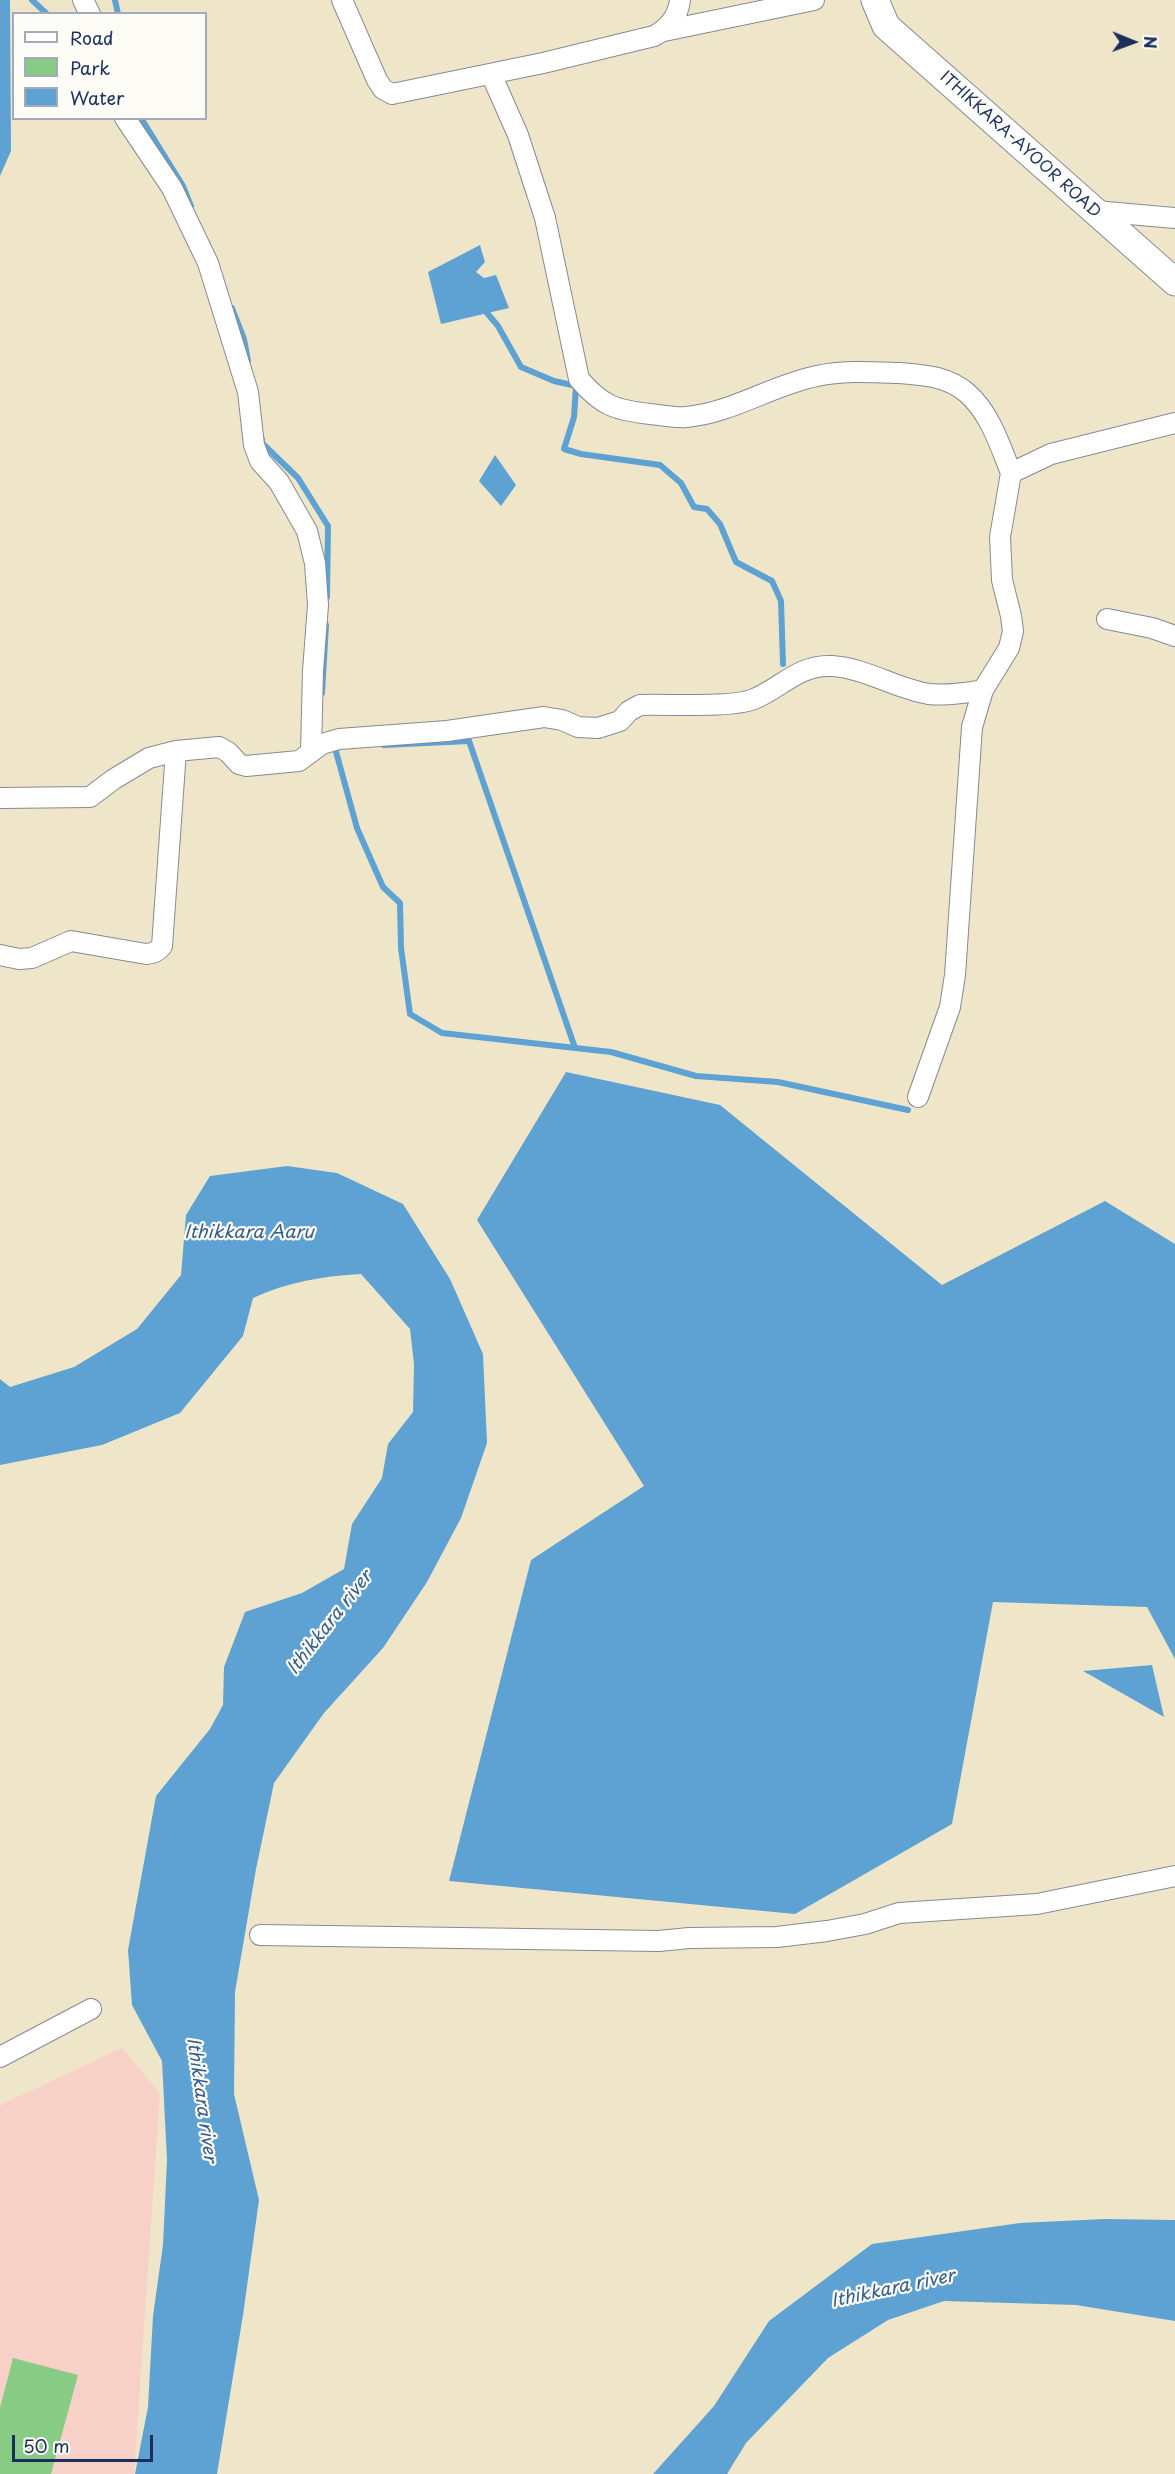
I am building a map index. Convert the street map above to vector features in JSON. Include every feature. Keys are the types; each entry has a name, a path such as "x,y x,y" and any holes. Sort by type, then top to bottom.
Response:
{"main road":[{"name":"ITHIKKARA-AYOOR ROAD","path":"875,0 886,26 1175,282"}],"street":[{"path":"342,0 377,80 383,89 392,94 491,74 654,36 664,31 814,0"},
{"path":"664,31 677,13 680,0"},
{"path":"491,74 518,135 545,218 579,379 595,397 617,409 685,418 727,408 766,392 816,376 880,372 933,375 968,394 983,411 997,436 1011,473 1000,537 1002,580 1013,631 1009,648 983,690 972,727 955,975 950,1007 918,1097"},
{"path":"126,120 172,188 208,263 248,392 254,445 260,461 279,482 307,531 315,564 318,605 313,671 311,752"},
{"path":"1095,211 1175,218"},
{"path":"1011,473 1051,454 1175,423"},
{"path":"1107,619 1152,628 1175,636"},
{"path":"0,798 90,796 149,758 176,751 219,747 228,752 239,764 246,766 298,760 322,744 339,739 447,731 544,717 562,720 578,727 598,728 620,721 629,711 640,705 733,703 753,700 794,675 808,669 832,666 868,674 930,694 983,690"},
{"path":"0,955 19,959 32,958 71,940 146,954 159,950 162,945 176,751"},
{"path":"260,1935 659,1941 689,1938 777,1937 865,1924 899,1913 1037,1904 1175,1876"},
{"path":"0,2057 90,2008"}],"shaded area":[{"path":"122,2048 160,2093 134,2474 0,2474 0,2105"}],"green space":[{"path":"13,2358 78,2375 51,2474 0,2474 0,2408"}],"water":[{"path":"0,0 10,0 11,151 0,176"},
{"path":"480,245 485,262 476,272 484,278 496,275 509,308 441,324 428,272"},
{"path":"495,455 516,485 501,506 479,481"},
{"path":"566,1072 720,1105 942,1285 1105,1201 1175,1244 1175,1659 1147,1607 993,1602 952,1824 795,1914 449,1881 531,1560 644,1486 477,1220"},
{"name":"Ithikkara Aaru","path":"287,1166 337,1173 403,1204 450,1279 483,1354 487,1443 461,1518 427,1582 383,1648 324,1713 274,1783 256,1869 235,1992 234,2094 259,2200 217,2474 135,2474 148,2407 153,2316 163,2245 167,2160 162,2061 132,2005 128,1950 156,1796 210,1729 223,1705 224,1667 245,1612 302,1593 344,1569 352,1524 382,1478 388,1444 413,1412 414,1364 410,1329 361,1274 320,1278 279,1288 253,1298 243,1336 180,1413 102,1445 0,1465 0,1379 10,1387 74,1367 137,1329 181,1275 186,1215 210,1176"},
{"path":"1152,1665 1164,1717 1083,1671"},
{"name":"Ithikkara river","path":"1104,2219 1175,2220 1175,2321 1076,2305 944,2301 888,2320 828,2358 746,2443 727,2474 653,2474 714,2406 769,2321 872,2244 1020,2223"}],"waterway":[{"path":"32,0 45,12"},
{"path":"115,0 118,12"},
{"path":"142,120 183,186 191,206"},
{"path":"482,307 498,326 521,367 554,381 576,386 574,417 564,449 581,454 660,465 681,483 694,507 707,509 720,524 736,562 772,581 781,601 783,664"},
{"path":"232,308 244,339 248,361"},
{"path":"262,439 262,443 298,478 328,526 327,597"},
{"path":"322,693 326,625"},
{"path":"384,745 469,741 575,1048"},
{"path":"338,748 335,748 357,828 383,887 400,903 401,948 410,1014 442,1033 611,1052 696,1076 778,1082 908,1110"}]}
